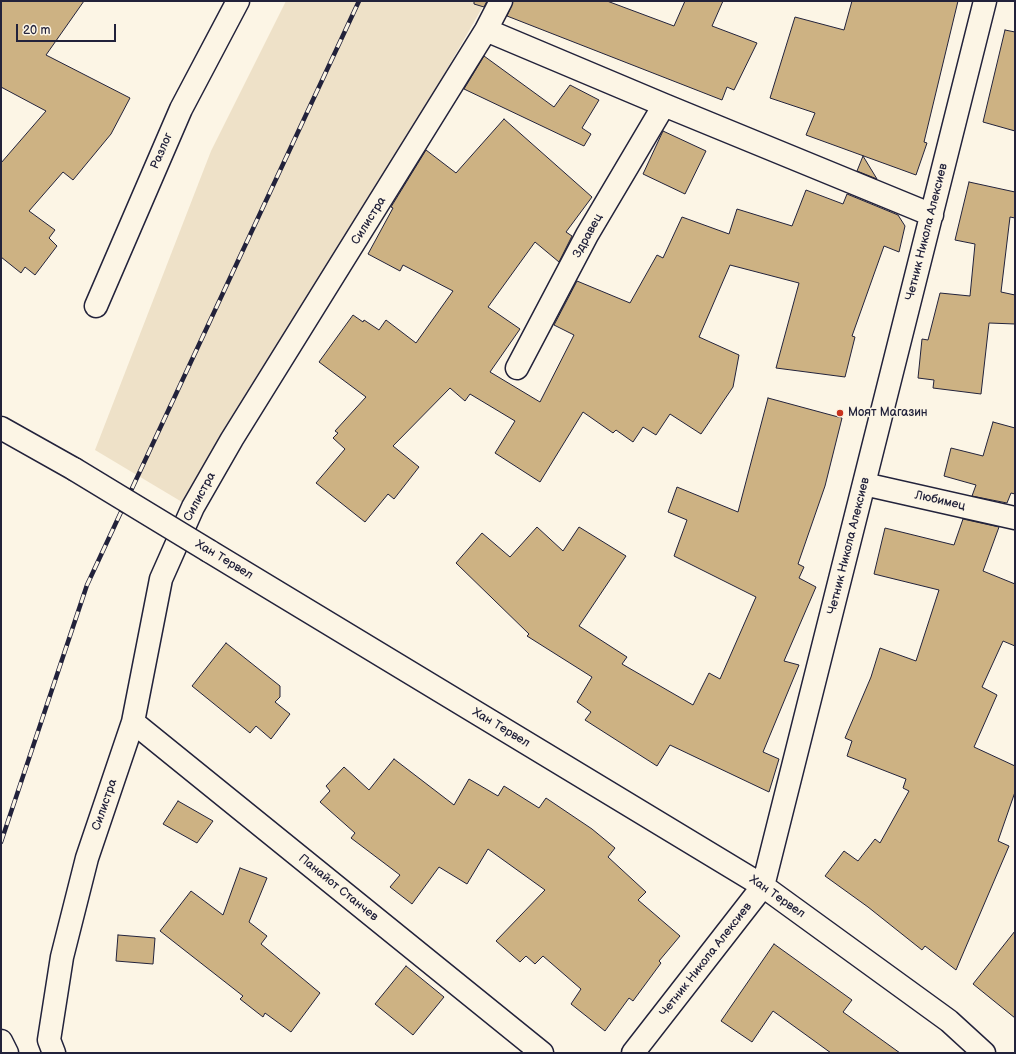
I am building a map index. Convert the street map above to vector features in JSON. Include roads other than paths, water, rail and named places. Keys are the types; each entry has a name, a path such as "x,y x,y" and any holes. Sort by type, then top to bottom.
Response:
{"street":[{"name":"Разлог","path":"96,306 180,108 238,1"},
{"name":"Силистра","path":"54,1053 49,1040 62,956 87,858 133,722 161,579 193,507 232,440 486,30 501,1"},
{"name":"Четник Никола Алексиев","path":"633,1053 763,886 985,1"},
{"path":"486,30 932,215"},
{"name":"Здравец","path":"517,368 587,235 664,105"},
{"name":"Хан Тервел","path":"1,428 74,469 763,886 949,1021 984,1053"},
{"name":"Любимец","path":"864,484 1015,518"},
{"name":"Панайот Станчев","path":"133,722 542,1053"},
{"path":"1,1041 7,1053"}],"railway":[{"path":"1,842 87,585 359,1"}],"place":[{"name":"Моят Магазин","path":"840,413"}]}
